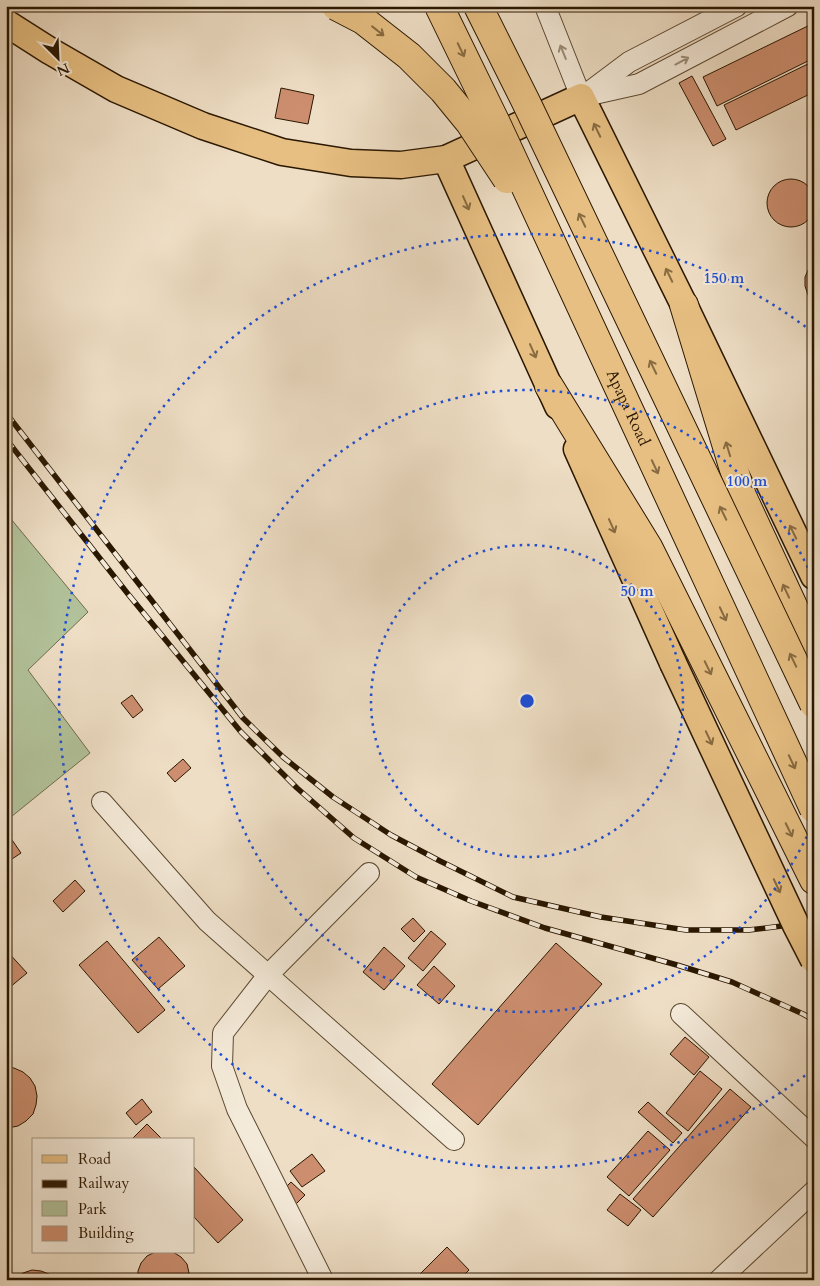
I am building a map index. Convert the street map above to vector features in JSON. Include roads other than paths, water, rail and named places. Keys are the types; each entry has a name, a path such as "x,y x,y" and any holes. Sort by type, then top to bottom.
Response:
{"highway":[{"path":"336,6 363,20 409,56 443,90 470,122 517,195 591,328"},
{"name":"Apapa Road","path":"439,6 496,123 814,809"},
{"path":"478,6 526,102 814,704"},
{"path":"684,304 742,496 814,651"},
{"path":"549,386 648,546 814,880"}],"main road":[{"path":"6,23 116,89 203,126 282,152 350,163 400,165 446,159 581,97 684,304 814,576"},
{"path":"446,159 673,663 814,960"}],"street":[{"path":"545,6 581,97"},
{"path":"581,97 629,62 737,6"},
{"path":"581,97 639,84 788,6"},
{"path":"102,802 207,921 454,1140"},
{"path":"323,1280 237,1109 222,1066 223,1034 268,975 369,873"},
{"path":"681,1014 814,1138"},
{"path":"719,1280 814,1191"}],"railway":[{"path":"6,413 243,718 283,757 333,797 391,835 513,897 601,917 686,930 749,930 814,922"},
{"path":"6,439 128,594 241,732 297,788 354,838 416,877 471,901 545,928 732,982 814,1020"}]}
